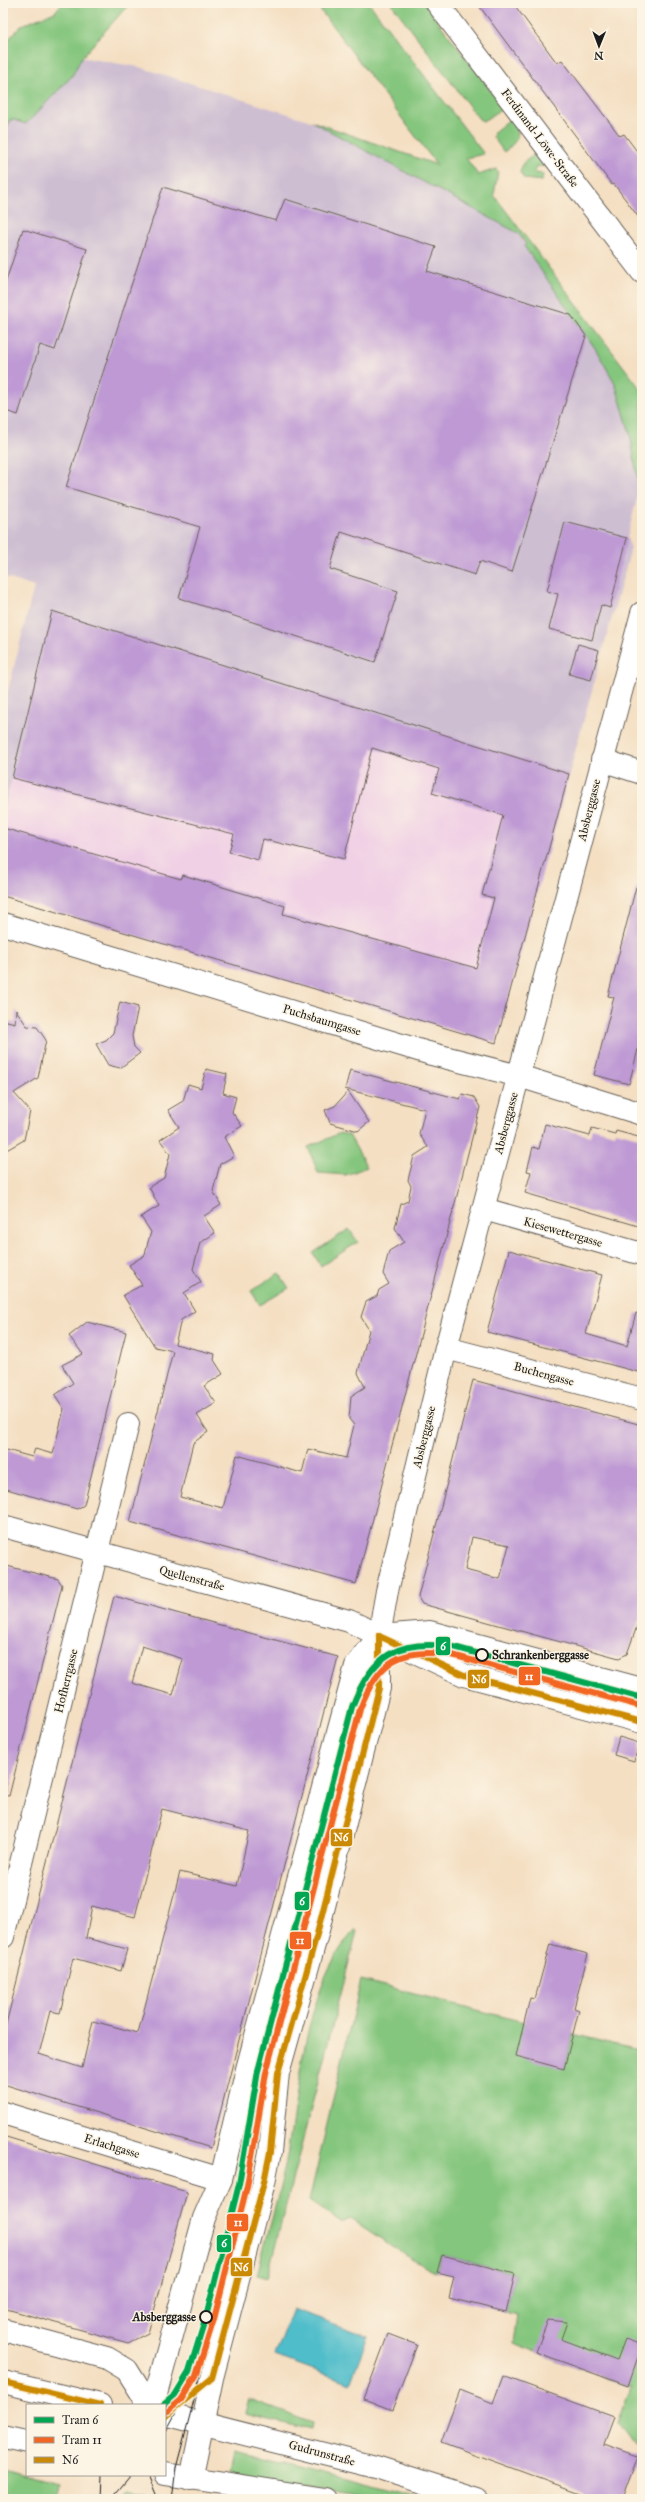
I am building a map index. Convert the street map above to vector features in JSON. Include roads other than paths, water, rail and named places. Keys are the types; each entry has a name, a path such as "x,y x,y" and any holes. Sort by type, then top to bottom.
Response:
{"street":[{"name":"Ferdinand-Löwe-Straße","path":"437,3 642,272"},
{"name":"Absberggasse","path":"191,2479 212,2378 264,2182 270,2152 278,2073 317,1934 379,1688 379,1636 387,1591 446,1348 642,613"},
{"path":"602,760 642,773"},
{"name":"Puchsbaumgasse","path":"3,924 428,1053 519,1076 642,1114"},
{"name":"Kiesewettergasse","path":"484,1210 642,1254"},
{"name":"Buchengasse","path":"446,1348 642,1399"},
{"name":"Hofherrgasse","path":"3,1937 128,1424"},
{"name":"Quellenstraße","path":"3,1526 349,1621 464,1675 642,1722"},
{"path":"379,1636 430,1632 642,1689"},
{"name":"Absberggasse","path":"153,2404 204,2218 221,2179 247,2069 356,1666 379,1636"},
{"name":"Erlachgasse","path":"3,2113 221,2179"},
{"path":"3,2330 107,2358 127,2370 148,2404"},
{"path":"3,2382 96,2404"},
{"name":"Gudrunstraße","path":"166,2414 379,2468 477,2499"},
{"path":"3,2437 26,2442"},
{"path":"166,2474 325,2499"}],"water":[{"path":"293,2309 368,2336 350,2383 275,2356"}],"tram line":[{"name":"6","path":"164,2404 175,2395 189,2372 206,2317 239,2184 258,2071 352,1707 368,1674 378,1663 390,1654 402,1648 434,1645 454,1647 642,1698"},
{"name":"11","path":"168,2411 181,2400 196,2376 214,2319 247,2186 266,2073 360,1709 367,1692 375,1679 384,1668 405,1656 419,1653 434,1653 452,1655 640,1706"},
{"path":"166,2431 182,2402 200,2337"},
{"path":"172,2499 176,2468 210,2339"},
{"path":"101,2499 102,2476"},
{"path":"111,2499 130,2476"},
{"path":"148,2476 158,2499"}],"place":[{"name":"Schrankenberggasse","path":"482,1655"},
{"name":"Absberggasse","path":"206,2317"}]}
